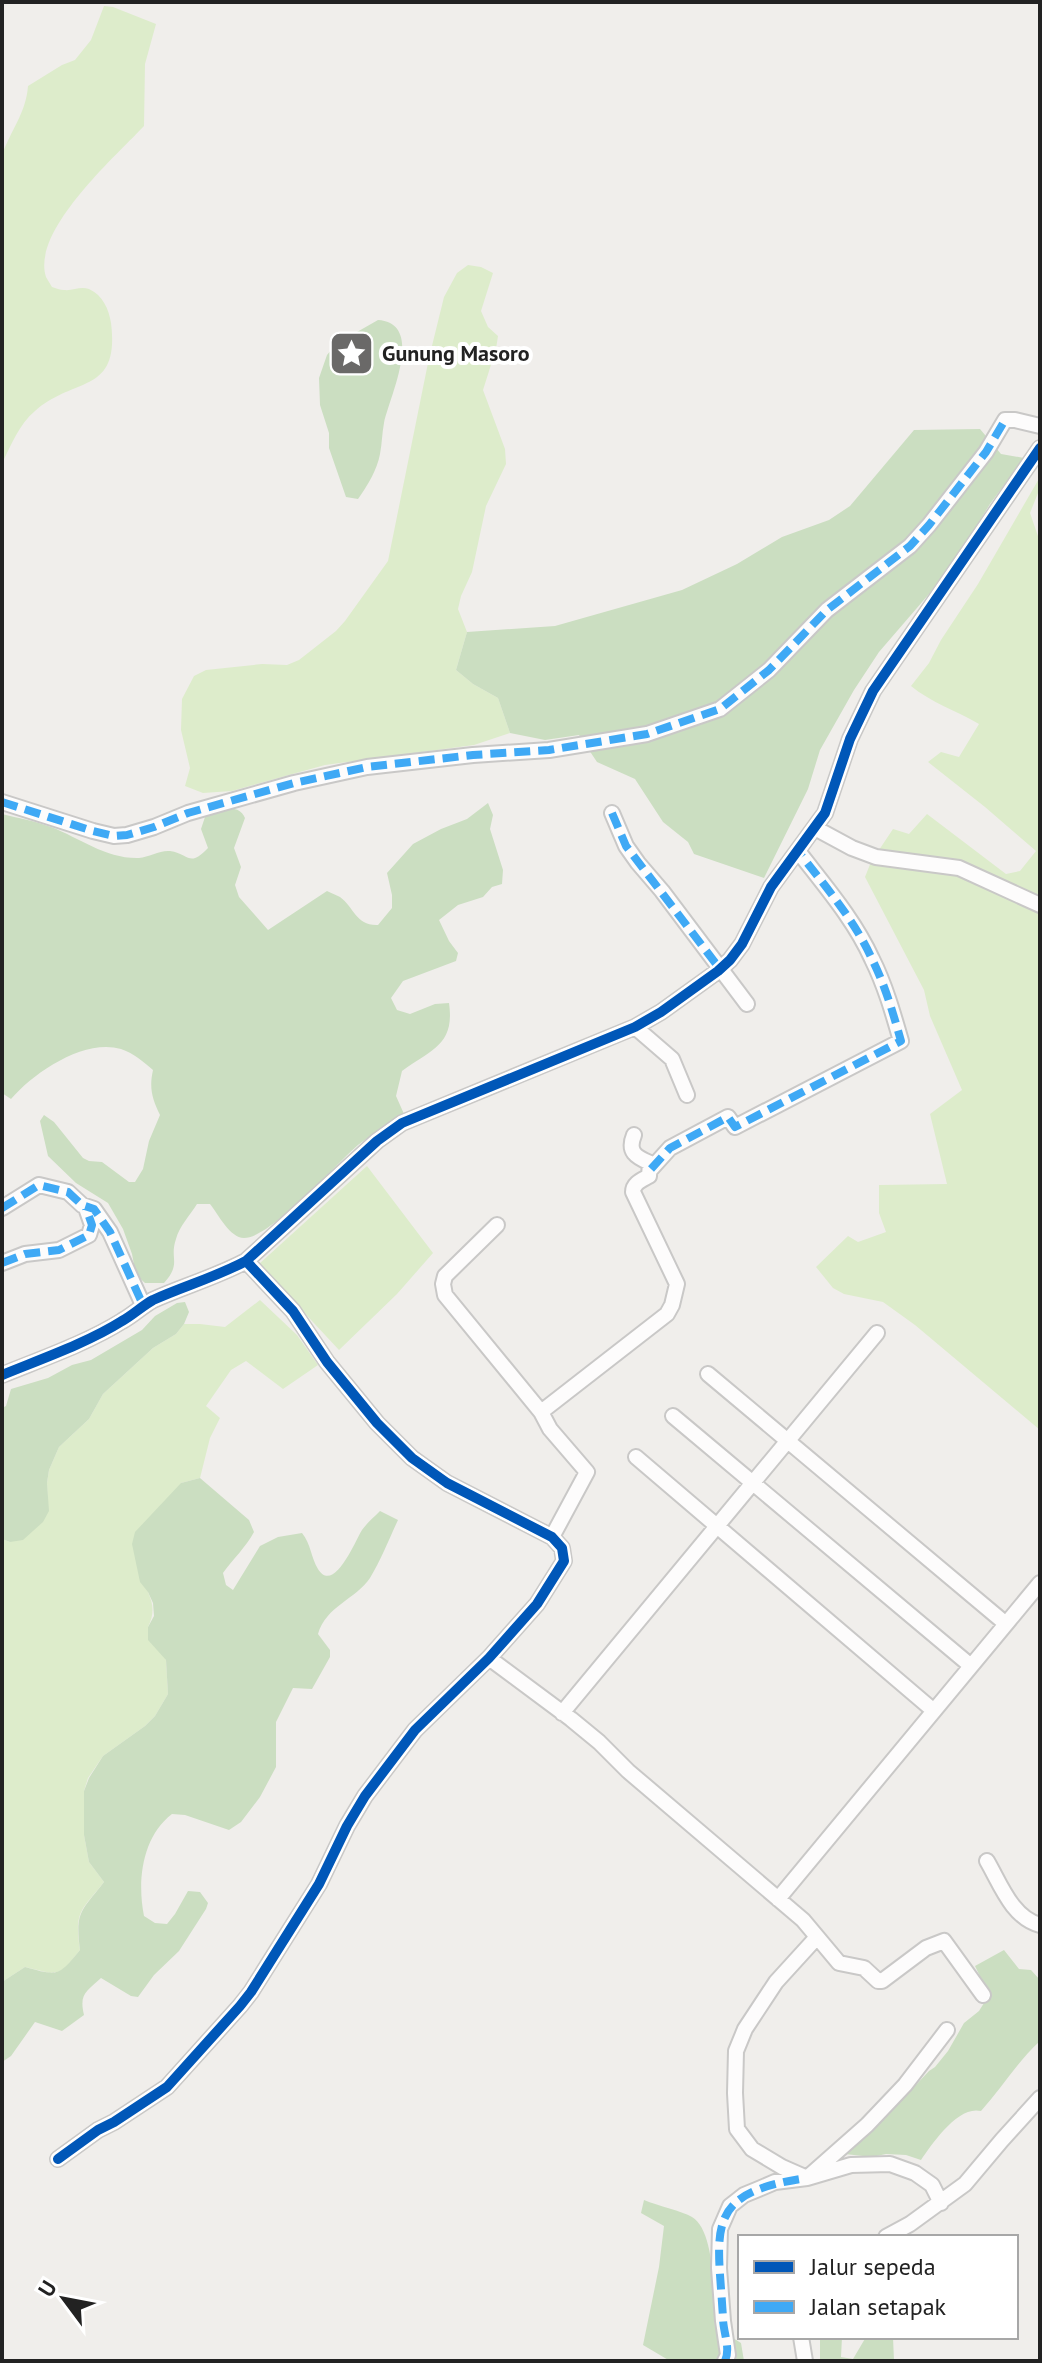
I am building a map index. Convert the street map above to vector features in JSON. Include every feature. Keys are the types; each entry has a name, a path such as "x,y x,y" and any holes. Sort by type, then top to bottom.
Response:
{"street":[{"path":"2,802 93,831 114,836 127,835 188,813 294,783 367,767 549,750 647,734 720,709 769,670 827,610 910,546 986,452 1005,420 1040,426"},
{"path":"2,1375 44,1359 122,1321 143,1305 223,1274 246,1261 377,1141 402,1123 635,1027 720,969 742,944 771,887 825,813 850,739 873,691 1040,448"},
{"path":"612,813 626,846 747,1004"},
{"path":"815,828 876,857 959,868 1040,905"},
{"path":"651,1169 670,1148 728,1117 735,1127 901,1041 887,994 871,957 843,910 798,851"},
{"path":"635,1027 672,1059 687,1095"},
{"path":"541,1412 667,1314 672,1305 677,1284 633,1192 637,1182 649,1176 651,1169 650,1163 631,1151 630,1143 634,1135"},
{"path":"2,1208 39,1185 68,1192 86,1208 92,1225 89,1235 59,1250 25,1254 2,1263"},
{"path":"86,1208 94,1209 110,1232 143,1305"},
{"path":"497,1225 445,1276 443,1284 445,1295 587,1472 552,1537"},
{"path":"58,2159 167,2087 240,2006 319,1884 365,1796 415,1730 489,1658 537,1604 564,1561 562,1548 552,1537 447,1483 412,1458 377,1423 327,1362 293,1311 246,1261"},
{"path":"562,1713 877,1333"},
{"path":"708,1374 1006,1624"},
{"path":"673,1416 971,1666"},
{"path":"636,1457 934,1711"},
{"path":"778,1899 1040,1583"},
{"path":"489,1658 562,1713 803,1920 839,1963 864,1968 880,1982 926,1948 944,1941 983,1995"},
{"path":"987,1861 1014,1907 1026,1919 1040,1925"},
{"path":"807,2178 752,2149 737,2129 736,2051 745,2029 776,1982 817,1937"},
{"path":"807,2178 867,2125 905,2085 947,2030"},
{"path":"890,2235 965,2184 1040,2098"},
{"path":"725,2361 728,2355 723,2321 720,2229 730,2206 744,2195 775,2182 807,2178 851,2165 890,2164 915,2173 932,2185 941,2203"},
{"path":"801,2339 805,2361"}],"green space":[{"path":"104,6 156,24 145,64 144,126 78,196 51,238 45,259 46,277 52,287 89,289 98,295 109,313 112,346 101,373 50,400 29,416 2,463 2,155 21,113 28,86 75,60 91,40"},
{"path":"468,265 493,273 481,311 488,327 498,336 483,390 505,449 506,464 486,506 472,572 461,596 458,609 467,632 456,670 498,698 510,733 474,745 325,765 232,791 203,793 185,786 190,768 181,730 182,699 194,676 206,670 262,664 287,665 299,660 345,621 388,561 444,297 457,273"},
{"path":"378,320 392,324 400,334 401,363 384,423 379,460 358,499 346,497 329,448 329,433 320,405 319,378 327,355 336,344"},
{"path":"980,429 1001,454 1024,458 929,594 879,652 854,690 820,750 808,789 764,878 694,854 688,842 663,822 635,779 597,762 579,735 545,740 510,733 498,698 456,670 467,632 555,626 682,590 737,564 782,537 829,520 850,506 914,430"},
{"path":"1040,477 1040,488 1030,513 1040,542 1040,1430 915,1325 883,1302 844,1294 833,1288 816,1267 848,1236 858,1242 886,1232 879,1213 879,1185 947,1184 930,1114 962,1090 930,1016 924,990 865,877 893,829 909,834 927,814 1006,874 1020,871 1036,851 928,762 941,752 959,757 979,724 911,686 929,663 978,584"},
{"path":"488,803 493,815 490,829 503,870 502,884 492,887 483,897 458,905 439,920 458,953 456,961 403,981 391,998 397,1010 410,1014 435,1004 449,1003 450,1017 445,1037 432,1051 402,1071 396,1096 404,1114 358,1145 286,1214 256,1235 239,1237 229,1230 210,1204 197,1204 177,1235 174,1266 169,1276 164,1283 145,1283 136,1275 123,1229 108,1203 76,1183 48,1156 40,1121 44,1115 54,1122 83,1158 102,1162 129,1182 135,1182 143,1169 149,1141 160,1115 152,1093 153,1070 121,1049 92,1048 46,1068 11,1099 2,1093 2,814 51,827 115,855 139,858 170,851 193,859 208,848 201,829 205,817 227,809 237,810 245,818 234,848 241,867 235,885 239,897 268,930 327,891 345,901 365,922 378,925 392,908 387,873 413,844 467,819"},
{"path":"367,1166 433,1253 397,1294 339,1350 259,1264"},
{"path":"260,1300 297,1335 318,1365 283,1389 246,1361 231,1370 206,1406 220,1418 210,1438 200,1478 181,1483 148,1592 152,1610 148,1627 166,1660 168,1694 145,1726 103,1756 88,1778 84,1791 84,1835 89,1862 104,1882 81,1912 78,1927 80,1950 63,1971 50,1973 25,1967 2,1982 2,1539 10,1542 48,1511 49,1470 59,1447 89,1419 103,1394 184,1324 225,1327"},
{"path":"185,1302 189,1312 176,1334 153,1348 103,1394 89,1419 59,1447 49,1470 49,1511 43,1522 23,1540 10,1542 2,1539 2,1408 6,1406 11,1389 91,1360 142,1330 155,1316 177,1303"},
{"path":"200,1478 249,1520 254,1532 223,1573 226,1585 233,1590 260,1546 278,1537 302,1533 318,1569 324,1575 331,1575 344,1563 364,1527 380,1511 398,1520 370,1578 322,1624 318,1634 330,1650 330,1657 312,1689 293,1688 276,1722 276,1767 260,1797 241,1822 229,1830 185,1815 172,1814 154,1835 142,1874 144,1916 155,1923 167,1924 188,1891 200,1892 208,1903 179,1951 154,1975 138,1997 101,1978 85,1994 82,2002 84,2015 62,2031 35,2022 11,2056 2,2062 2,1982 25,1967 51,1973 62,1970 80,1950 79,1919 104,1882 89,1862 84,1835 84,1791 89,1778 103,1756 155,1716 168,1694 166,1660 148,1640 148,1627 154,1616 153,1603 140,1582 132,1544 135,1532 181,1483"},
{"path":"1004,1950 1019,1969 1031,1970 1040,1980 1040,2041 981,2111 963,2114 955,2120 921,2160 906,2155 872,2157 845,2154 948,2051 964,2023 979,2011 989,1995 975,1966"},
{"path":"644,2200 688,2215 700,2225 710,2251 715,2327 741,2343 744,2361 670,2361 643,2345 664,2226 641,2213"},
{"path":"820,2339 842,2339 841,2357 853,2359 865,2339 893,2339 894,2361 820,2361"}],"marked path":[{"path":"2,802 93,831 114,836 127,835 188,813 294,783 367,767 549,750 647,734 720,709 769,670 827,610 910,546 986,452 1005,420"},
{"path":"612,813 626,846 720,969"},
{"path":"651,1169 670,1148 728,1117 735,1127 901,1041 885,989 865,944 798,851"},
{"path":"2,1208 39,1185 68,1192 82,1205 94,1209 110,1232 143,1305"},
{"path":"2,1263 25,1254 59,1250 89,1235 92,1225 86,1208"},
{"path":"725,2361 727,2345 719,2261 724,2220 733,2205 749,2194 807,2178"}],"cycle path":[{"path":"2,1375 79,1344 153,1300 246,1261 377,1141 402,1123 635,1027 718,971 742,944 771,887 825,813 850,739 873,691 1040,448"},
{"path":"58,2159 167,2087 240,2006 319,1884 365,1796 415,1730 489,1658 537,1604 564,1561 562,1548 552,1537 447,1483 412,1458 377,1423 327,1362 293,1311 246,1261"}],"place":[{"name":"Gunung Masoro","path":"351,353"}]}
